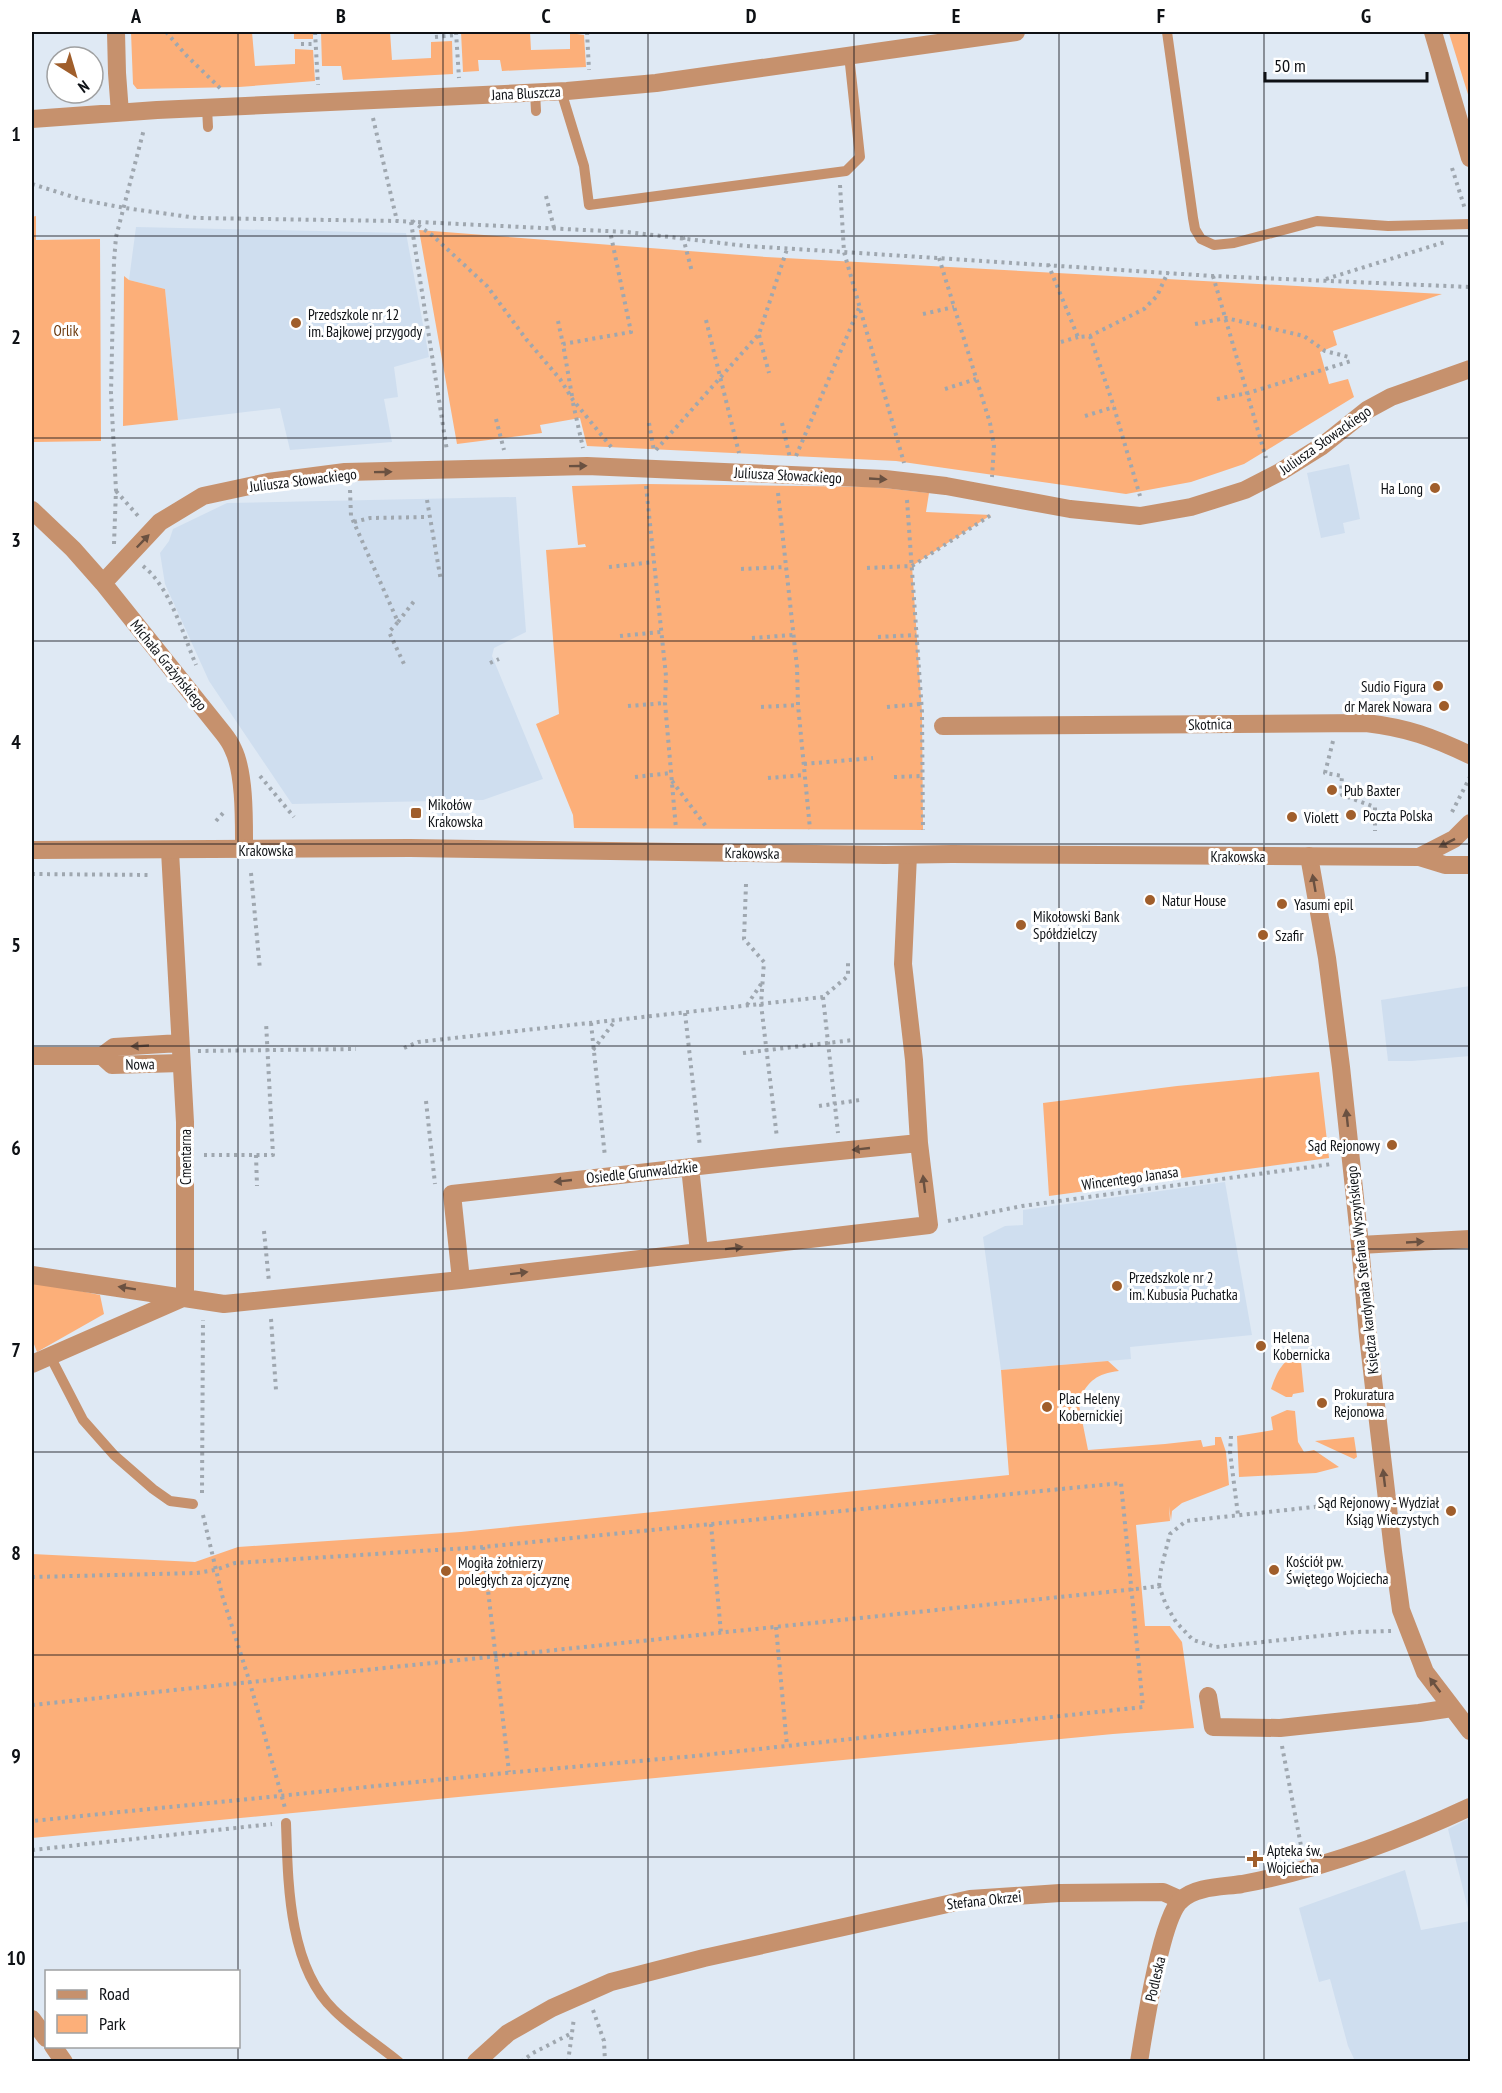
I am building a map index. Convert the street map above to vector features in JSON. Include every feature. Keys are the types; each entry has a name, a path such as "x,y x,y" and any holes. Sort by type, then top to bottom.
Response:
{"street":[{"path":"116,32 120,113"},
{"name":"Jana Bluszcza","path":"32,119 561,91 656,83 1016,32"},
{"path":"1432,32 1455,101 1470,158"},
{"path":"1455,101 1470,116"},
{"name":"Juliusza Słowackiego","path":"103,583 121,553 160,522 203,496 268,482 345,472 587,466 776,474 946,486 1070,509 1140,516 1191,507 1245,490 1322,446 1367,410 1391,397 1470,369"},
{"name":"Michała Grażyńskiego","path":"32,510 73,549 103,583 223,733 234,751 240,778 244,849"},
{"name":"Skotnica","path":"943,726 1366,723 1397,726 1430,736 1470,755"},
{"path":"1419,856 1454,839 1470,824"},
{"name":"Krakowska","path":"32,850 410,848 908,855 1419,856 1444,865 1470,865"},
{"name":"Cmentarna","path":"170,851 185,1052 185,1122 194,1299"},
{"path":"32,1275 224,1304 270,1293 461,1280 929,1225 919,1143 914,1060 903,964 908,855"},
{"name":"Księdza kardynała Stefana Wyszyńskiego","path":"1309,856 1327,958 1340,1056 1368,1336 1401,1610 1425,1672 1470,1731"},
{"name":"Nowa","path":"32,1056 102,1056 114,1047 185,1052"},
{"name":"Osiedle Grunwaldzkie","path":"461,1280 452,1194 919,1143"},
{"path":"696,1166 699,1252"},
{"path":"1360,1245 1470,1239"},
{"path":"32,1364 194,1299"},
{"path":"1208,1696 1213,1727 1280,1728 1452,1708"},
{"path":"1181,1900 1196,1891 1285,1876 1345,1859 1430,1826 1470,1807"},
{"name":"Stefana Okrzei","path":"476,2061 508,2033 552,2008 611,1982 749,1947 970,1899 1060,1893 1163,1892 1181,1900"},
{"name":"Podleska","path":"1139,2061 1170,1917 1181,1900"},
{"path":"32,2019 45,2037"},
{"path":"54,2048 64,2061"}],"lane":[{"path":"1167,32 1195,229 1201,239 1214,245 1234,243 1317,221 1388,226 1470,224"},
{"path":"561,91 584,166 589,205 846,171 860,157 849,55"},
{"path":"535,92 536,111"},
{"path":"207,108 208,127"},
{"path":"50,1356 83,1420 114,1455 170,1501 193,1504"},
{"path":"286,1823 288,1883 293,1922 306,1965 317,1989 333,2010 399,2061"}],"path":[{"path":"166,32 223,91"},
{"path":"315,32 318,85"},
{"path":"587,32 589,71"},
{"path":"435,37 456,33 459,79"},
{"path":"301,44 316,44"},
{"path":"373,114 397,220"},
{"path":"144,128 116,237 114,261 111,393 121,553 150,572 166,594 199,672"},
{"path":"839,172 844,252 905,466 920,704 923,830"},
{"path":"32,184 82,200 197,218 397,220 610,231 787,249 1214,276 1470,287"},
{"path":"546,196 554,228"},
{"path":"411,221 432,235 487,286 526,339 560,379 573,400 614,450"},
{"path":"411,221 447,452"},
{"path":"562,344 631,332 610,231"},
{"path":"683,237 692,272"},
{"path":"1322,280 1454,239"},
{"path":"649,423 654,452 759,334 787,249"},
{"path":"867,568 912,566 991,515 994,446 990,423 939,258"},
{"path":"1048,264 1078,337"},
{"path":"1061,342 1090,336 1144,309 1157,296 1168,272"},
{"path":"1214,276 1266,458"},
{"path":"923,314 954,307"},
{"path":"782,423 793,459 859,308"},
{"path":"1195,324 1226,318 1304,336 1325,351 1350,359 1248,393 1217,399"},
{"path":"706,320 740,455"},
{"path":"558,321 584,448"},
{"path":"759,334 769,374"},
{"path":"1090,336 1140,496"},
{"path":"945,389 976,379"},
{"path":"1085,416 1114,407"},
{"path":"496,419 504,450"},
{"path":"644,468 666,676 665,703 676,829"},
{"path":"776,474 794,635 810,829"},
{"path":"116,490 142,521"},
{"path":"427,500 428,517 441,581"},
{"path":"351,502 351,516 398,622"},
{"path":"354,522 370,518 428,517"},
{"path":"609,567 654,562"},
{"path":"741,569 786,567"},
{"path":"404,664 389,632 416,600"},
{"path":"620,636 661,632"},
{"path":"752,638 794,635"},
{"path":"878,637 916,635"},
{"path":"490,663 499,659"},
{"path":"628,706 665,703"},
{"path":"887,706 920,704"},
{"path":"761,707 798,705"},
{"path":"1334,740 1325,773 1342,776 1342,795 1375,807 1375,831"},
{"path":"804,764 873,758"},
{"path":"256,771 294,817"},
{"path":"635,777 671,773"},
{"path":"768,778 805,775"},
{"path":"894,777 922,776"},
{"path":"1448,820 1470,777"},
{"path":"671,780 708,829"},
{"path":"32,874 150,873 159,882 159,890 172,888"},
{"path":"251,873 260,970"},
{"path":"746,884 744,939 764,962 761,1004 780,1157"},
{"path":"404,1048 418,1042 823,997 848,976 848,963"},
{"path":"746,1006 762,982"},
{"path":"823,997 840,1151"},
{"path":"685,1013 696,1166"},
{"path":"593,1050 616,1021"},
{"path":"200,1155 273,1155 266,1022"},
{"path":"591,1023 607,1176"},
{"path":"743,1053 828,1045 853,1040"},
{"path":"185,1052 356,1049"},
{"path":"819,1106 860,1100"},
{"path":"256,1155 257,1186"},
{"name":"Wincentego Janasa","path":"929,1225 1022,1206 1336,1163"},
{"path":"264,1231 276,1390"},
{"path":"32,1850 286,1823 282,1796 215,1570 202,1514 194,1299"},
{"path":"1231,1436 1230,1452 1238,1515"},
{"path":"32,1577 136,1576 215,1570 236,1563 483,1547 1120,1483 1143,1707 695,1756 509,1772 32,1821"},
{"path":"1374,1500 1186,1521 1170,1534 1159,1586 1176,1622 1193,1640 1216,1647 1356,1632 1392,1631"},
{"path":"711,1524 722,1633"},
{"path":"483,1547 509,1772"},
{"path":"32,1705 1159,1586"},
{"path":"776,1628 787,1746"},
{"path":"1280,1728 1303,1859"},
{"path":"584,2011 592,2007 604,2041 605,2061"},
{"path":"568,2061 575,2015"},
{"path":"521,2061 572,2033"}],"shaded area":[{"name":"Przedszkole nr 12 im. Bajkowej przygody","path":"136,227 406,233 429,357 394,367 398,397 384,399 392,442 290,450 280,408 178,420 165,289 129,280"},
{"path":"1349,464 1360,519 1343,523 1345,533 1321,538 1307,473"},
{"path":"516,497 526,632 494,648 492,656 543,779 483,800 292,804 209,681 165,584 160,553 169,541 173,529 227,503"},
{"path":"1470,986 1470,1056 1388,1061 1381,1000"},
{"name":"Przedszkole nr 2 im. Kubusia Puchatka","path":"1225,1182 1252,1335 1130,1347 1131,1359 1001,1370 983,1237 1005,1226 1023,1225 1023,1210"},
{"path":"1470,1818 1470,1917 1448,1829"},
{"path":"1405,1870 1421,1930 1470,1921 1470,2061 1355,2061 1348,2046 1330,1979 1319,1982 1299,1908"}],"green space":[{"path":"131,32 252,32 255,66 295,64 295,49 313,50 315,81 239,87 137,89 133,84"},
{"path":"294,32 313,32 313,39 294,39"},
{"path":"321,32 390,32 392,60 431,58 431,42 452,41 453,74 343,80 341,66 322,66"},
{"path":"461,32 530,32 531,50 570,49 570,33 584,35 586,67 502,71 500,60 478,60 479,71 463,72"},
{"path":"1470,32 1470,101 1449,33"},
{"name":"Orlik","path":"36,216 36,240 100,239 101,441 34,442 32,420 32,217"},
{"path":"419,230 766,257 1442,294 1333,331 1337,345 1320,352 1329,384 1348,379 1354,397 1244,464 1191,482 1126,494 896,461 587,446 580,418 540,425 542,433 457,444"},
{"path":"124,276 129,280 165,289 178,420 123,426"},
{"path":"646,484 875,487 929,493 926,512 991,515 912,566 922,712 923,830 574,828 573,815 536,724 559,714 546,550 586,547 585,544 578,545 572,486"},
{"path":"1319,1072 1329,1158 1049,1196 1043,1103 1177,1086"},
{"path":"32,1281 100,1295 104,1314 37,1352 32,1339"},
{"path":"1301,1351 1304,1361 1301,1362 1304,1392 1286,1397 1271,1389 1282,1367"},
{"path":"1108,1361 1119,1371 1094,1379 1078,1400 1088,1450 1201,1440 1203,1447 1215,1445 1215,1437 1221,1437 1226,1452 1229,1485 1182,1503 1172,1511 1171,1521 1169,1506 1170,1521 1136,1525 1145,1626 1170,1626 1182,1642 1194,1728 32,1838 32,1554 195,1562 238,1547 461,1532 1009,1475 1001,1370"},
{"path":"1287,1410 1295,1411 1298,1442 1304,1452 1314,1450 1339,1467 1316,1473 1239,1477 1237,1436 1273,1430 1271,1417"},
{"path":"1354,1437 1357,1457 1354,1459 1315,1441"}],"place":[{"name":"Przedszkole nr 12 im. Bajkowej przygody","path":"296,323"},
{"name":"Ha Long","path":"1435,488"},
{"name":"Sudio Figura","path":"1438,686"},
{"name":"dr Marek Nowara","path":"1444,706"},
{"name":"Pub Baxter","path":"1332,790"},
{"name":"Mikołów Krakowska","path":"416,813"},
{"name":"Poczta Polska","path":"1351,815"},
{"name":"Violett","path":"1292,817"},
{"name":"Natur House","path":"1150,900"},
{"name":"Yasumi epil","path":"1282,904"},
{"name":"Mikołowski Bank Spółdzielczy","path":"1021,925"},
{"name":"Szafir","path":"1263,935"},
{"name":"Sąd Rejonowy","path":"1392,1145"},
{"name":"Przedszkole nr 2 im. Kubusia Puchatka","path":"1117,1286"},
{"name":"Helena Kobernicka","path":"1261,1346"},
{"name":"Prokuratura Rejonowa","path":"1322,1403"},
{"name":"Plac Heleny Kobernickiej","path":"1047,1407"},
{"name":"Sąd Rejonowy - Wydział Ksiąg Wieczystych","path":"1451,1511"},
{"name":"Kościół pw. Świętego Wojciecha","path":"1274,1570"},
{"name":"Mogiła żołnierzy poległych za ojczyznę","path":"446,1571"},
{"name":"Apteka św. Wojciecha","path":"1255,1859"}]}
